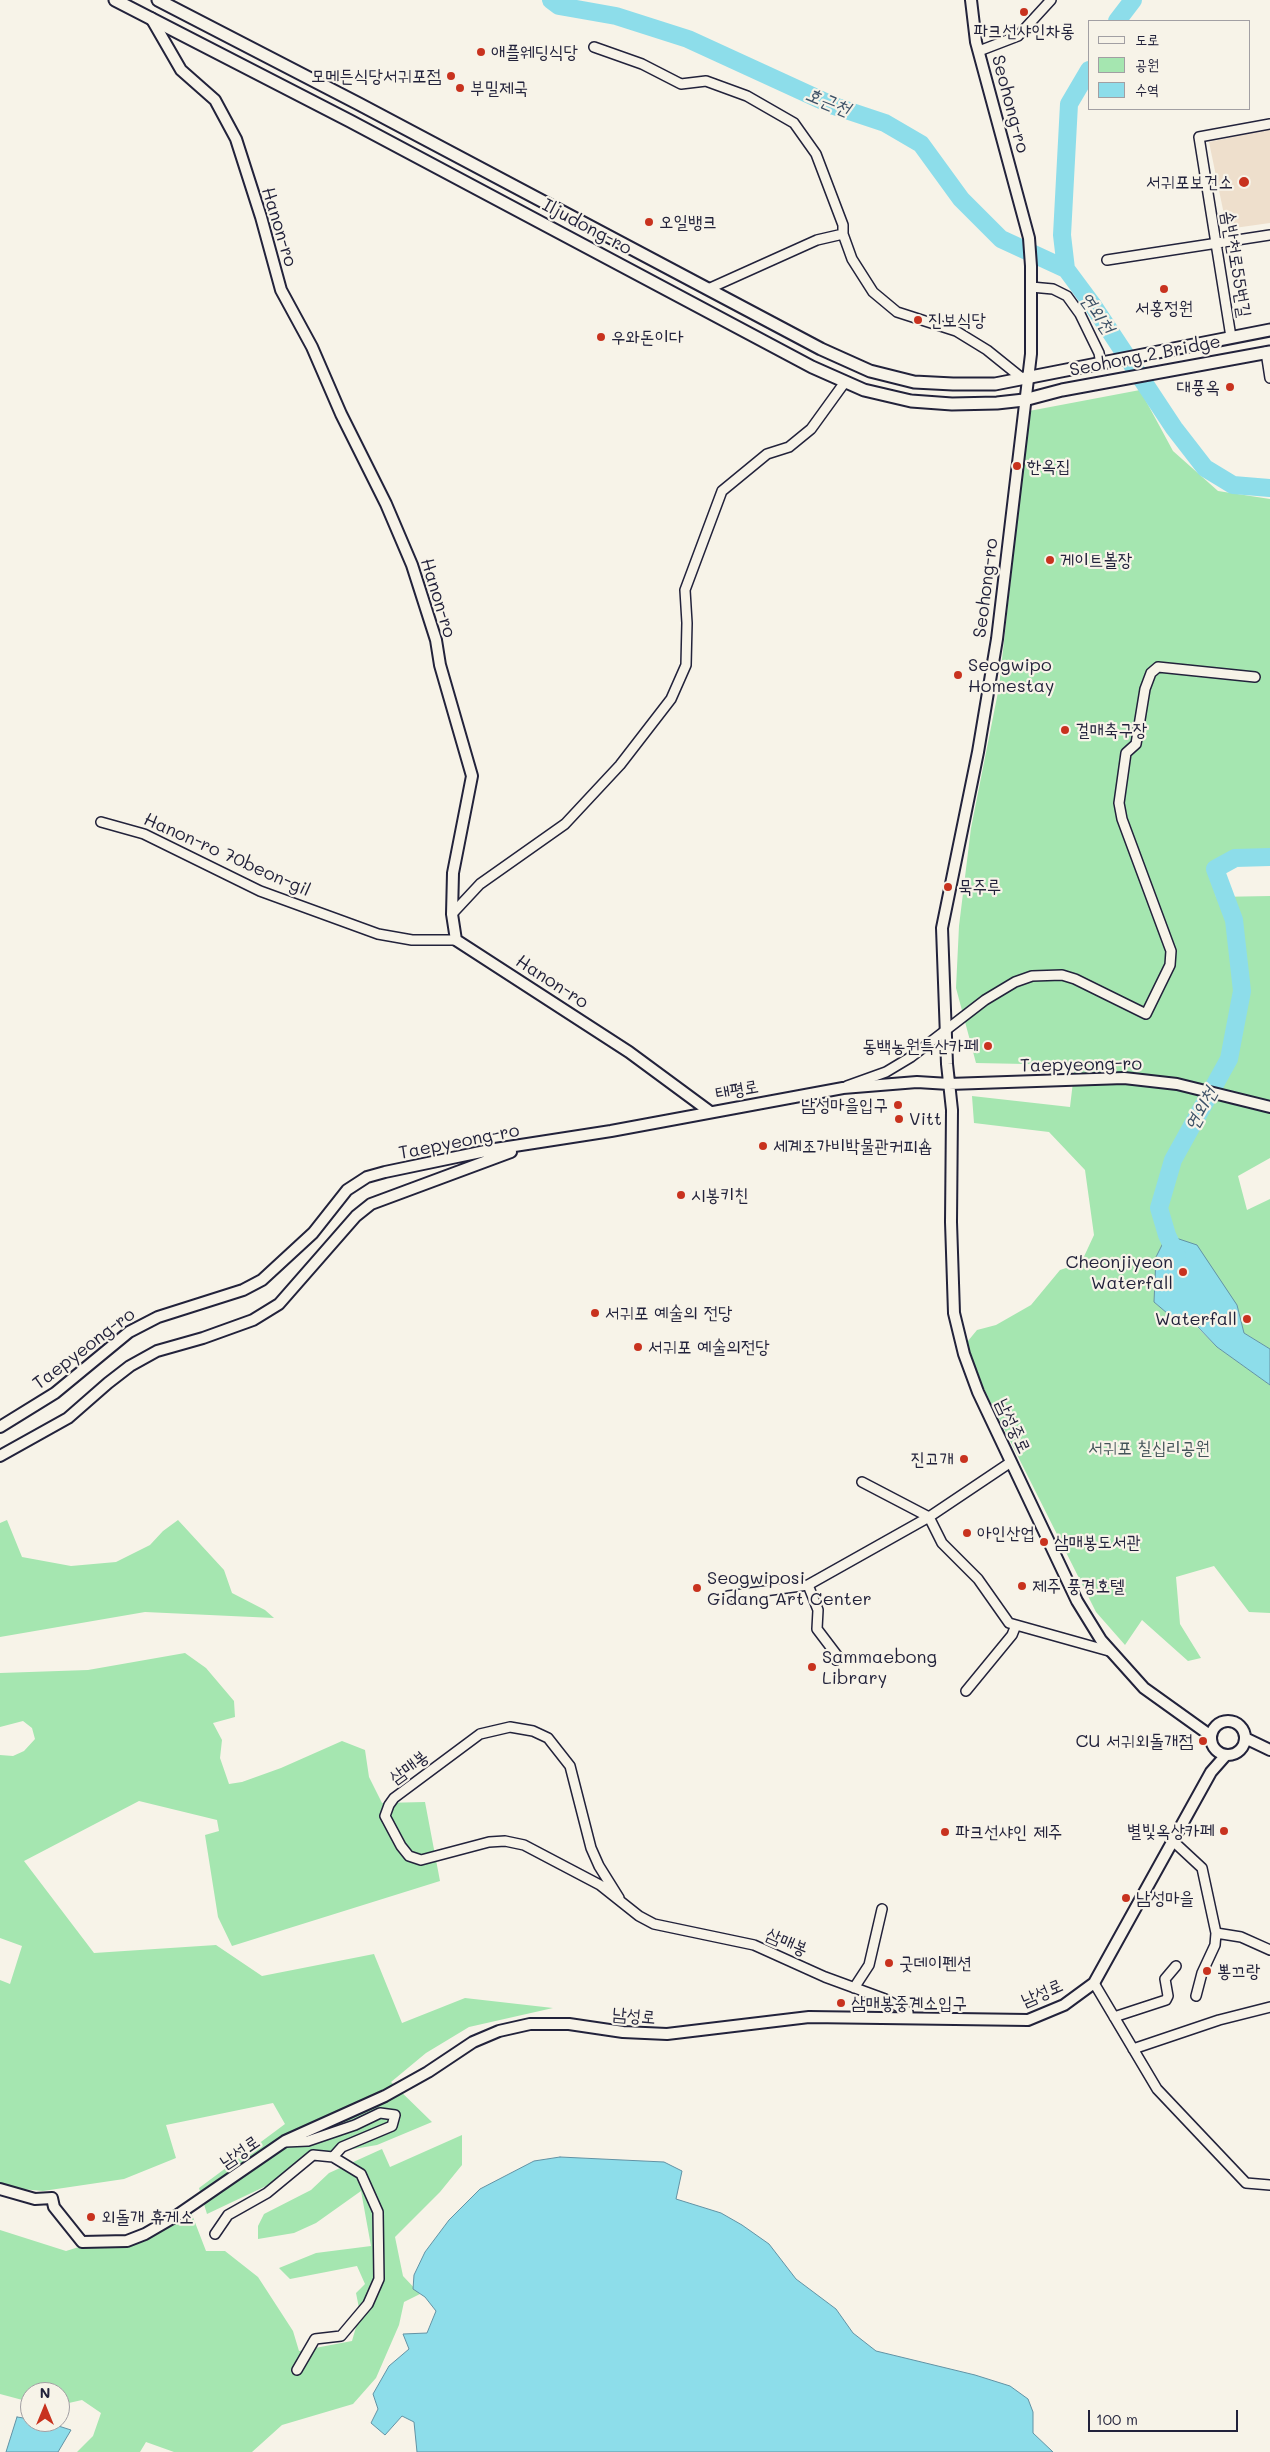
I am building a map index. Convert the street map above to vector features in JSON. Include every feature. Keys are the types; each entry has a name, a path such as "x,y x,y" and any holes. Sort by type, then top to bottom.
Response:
{"main road":[{"name":"Iljudong-ro","path":"115,0 845,382 864,390 910,401 952,404 1024,400 1062,390"},
{"name":"Iljudong-ro","path":"158,0 368,108 821,349 870,371 914,382 953,384 995,384 1058,372"},
{"path":"1231,338 1270,330"},
{"name":"Seohong 2 Bridge","path":"1058,372 1231,338"},
{"name":"Seohong 2 Bridge","path":"1062,390 1268,352"}],"street":[{"name":"Seohong-ro","path":"949,1084 945,1029 942,928 978,752 997,639 1026,378 1031,354 1031,266 1029,238 980,51 976,42 971,0"},
{"path":"980,51 1018,36 1051,0"},
{"name":"Hanon-ro","path":"151,18 181,70 215,100 236,139 262,217 281,290 312,347 341,414 386,504 412,565 436,640 440,665 472,776 453,873 452,914 456,940 628,1052 708,1111"},
{"path":"594,47 642,64 681,84 706,81 747,96 794,123 816,154 843,225 843,234 852,260 873,292 897,312 956,332 988,350 1026,378"},
{"name":"솜반천로55번길","path":"1231,338 1199,137 1270,124"},
{"path":"708,290 817,240 843,234"},
{"path":"1107,260 1270,235"},
{"path":"1031,288 1053,289 1067,296 1080,314 1101,364"},
{"path":"1268,352 1270,378"},
{"path":"452,914 480,884 565,824 620,765 671,699 686,665 687,623 685,590 722,491 767,454 789,446 811,428 845,382"},
{"path":"843,1088 869,1076 886,1072 910,1057 985,1000 1015,982 1032,976 1049,975 1075,979 1146,1014 1170,965 1171,951 1122,819 1119,803 1126,753 1136,744 1145,689 1150,673 1158,667 1255,677"},
{"name":"Hanon-ro 70beon-gil","path":"102,822 144,834 260,891 378,934 412,940 456,940"},
{"name":"Taepyeong-ro","path":"949,1084 1124,1078 1177,1084 1270,1107"},
{"name":"태평로","path":"532,1145 708,1111 843,1088 917,1082 949,1084"},
{"name":"남성중로","path":"949,1084 952,1110 951,1222 954,1313 964,1354 978,1392 1077,1601 1109,1650 1144,1688 1194,1723 1213,1732 1223,1722 1234,1722 1242,1729 1243,1743"},
{"name":"Taepyeong-ro","path":"0,1427 55,1393 129,1332 158,1317 243,1290 262,1280 313,1233 348,1190 367,1177 495,1149 532,1145"},
{"name":"Taepyeong-ro","path":"0,1456 68,1418 130,1366 157,1351 203,1338 252,1320 279,1304 356,1216 371,1204 532,1145"},
{"path":"728,1596 808,1585 929,1518 1011,1462"},
{"path":"862,1482 929,1518 942,1544 978,1579 1009,1624 1109,1650"},
{"path":"808,1585 818,1610 817,1629 839,1658 836,1660"},
{"path":"966,1691 1012,1635 1016,1625"},
{"name":"삼매봉","path":"619,1898 599,1866 591,1848 570,1766 548,1738 533,1730 510,1727 480,1734 394,1798 389,1805 385,1816 401,1846 409,1856 421,1860 489,1842 505,1841 524,1845 580,1874 619,1898 640,1916 654,1924 754,1945 896,2005 908,2012 908,2018"},
{"path":"1213,1732 1216,1750 1226,1755 1235,1753 1243,1743 1267,1749"},
{"name":"남성로","path":"1212,1770 1216,1750"},
{"name":"남성로","path":"0,2189 35,2199 52,2198 54,2207 82,2242 126,2241 146,2234 176,2216 285,2141 385,2096 473,2042 500,2031 530,2024 569,2024 623,2032 667,2034 809,2017 1028,2020 1064,2005 1094,1983 1174,1842 1212,1770 1226,1755"},
{"path":"1174,1842 1202,1868 1216,1933 1215,1945 1202,1973 1196,1996"},
{"path":"854,1988 869,1965 882,1909"},
{"path":"1216,1933 1241,1937 1270,1950"},
{"path":"1114,2017 1166,2000 1168,1996 1165,1979 1176,1966"},
{"path":"1094,1983 1157,2089 1246,2183 1270,2185"},
{"path":"1133,2049 1219,2020 1270,2007"},
{"path":"285,2141 308,2141 355,2125 380,2113 394,2115 392,2126 342,2147 333,2156"},
{"path":"215,2234 228,2214 267,2193 313,2155 333,2156 362,2174 378,2212 379,2279 368,2304 341,2336 315,2339 297,2370"}],"shaded area":[{"name":"서귀포보건소","path":"1270,129 1270,223 1227,229 1209,142"}],"green space":[{"name":"서귀포 칠십리공원","path":"1140,390 1173,451 1218,491 1270,499 1270,853 1259,852 1211,865 1216,897 1270,896 1270,1158 1238,1176 1247,1210 1270,1199 1270,1349 1244,1333 1237,1305 1167,1235 1156,1257 1154,1302 1174,1319 1195,1325 1217,1347 1270,1385 1270,1613 1249,1612 1214,1566 1176,1577 1180,1624 1201,1658 1188,1661 1142,1620 1125,1645 1096,1612 963,1347 977,1330 996,1325 1031,1305 1060,1270 1081,1263 1094,1235 1085,1170 1049,1132 974,1123 972,1096 1070,1107 1075,1065 976,1063 956,988 959,926 971,828 999,687 1029,411"},
{"path":"7,1520 22,1557 71,1566 116,1562 150,1545 163,1531 178,1520 224,1570 232,1593 265,1610 274,1618 145,1612 0,1637 0,1523"},
{"path":"185,1653 206,1668 234,1701 235,1717 213,1723 222,1740 220,1758 229,1784 242,1782 281,1768 342,1741 365,1750 369,1777 382,1803 425,1802 440,1881 232,1946 218,1917 205,1835 219,1831 217,1820 139,1801 24,1861 94,1953 216,1945 262,1976 374,1954 402,2023 465,1998 553,2008 469,2027 426,2053 391,2082 432,2122 377,2145 318,2155 266,2186 207,2214 199,2188 285,2124 273,2103 166,2125 176,2158 124,2179 43,2191 0,2187 0,1980 10,1984 22,1946 0,1938 0,1755 13,1756 24,1751 35,1739 32,1728 23,1721 0,1727 0,1673 88,1670"},
{"path":"462,2135 462,2165 440,2192 395,2237 403,2276 420,2294 404,2302 399,2325 376,2378 353,2404 282,2425 252,2452 174,2452 146,2442 140,2452 77,2452 93,2436 101,2413 82,2400 70,2403 70,2382 20,2382 20,2399 0,2394 0,2230 66,2251 95,2242 143,2242 191,2212 206,2251 225,2251 258,2277 293,2331 299,2351 352,2341 360,2313 356,2293 365,2284 357,2266 290,2279 279,2268 316,2253 371,2246 361,2191 316,2223 294,2233 258,2239 258,2226 264,2214 311,2190 329,2173 382,2149 390,2167"}],"water":[{"path":"1167,1235 1197,1245 1237,1305 1244,1333 1270,1349 1270,1385 1217,1347 1196,1325 1174,1319 1154,1302 1156,1257"},
{"path":"560,2157 664,2162 682,2171 676,2199 721,2213 769,2244 796,2279 836,2309 853,2333 876,2351 975,2375 1010,2386 1028,2399 1033,2412 1033,2433 1053,2452 417,2452 414,2422 402,2416 385,2435 371,2423 378,2409 373,2394 389,2366 409,2349 403,2334 427,2333 436,2311 425,2297 413,2289 414,2275 425,2252 449,2220 480,2189 534,2161"},
{"path":"17,2417 20,2417 20,2432 70,2432 58,2452 6,2452"}],"waterway":[{"name":"호근천","path":"551,0 559,6 616,16 688,39 834,106 885,123 921,144 961,199 1001,239 1066,269"},
{"name":"연외천","path":"1118,20 1133,0"},
{"name":"연외천","path":"1088,72 1069,104 1062,235 1066,269 1092,304 1174,428 1205,468 1233,485 1270,488"},
{"name":"연외천","path":"1177,1256 1167,1235 1159,1208 1173,1160 1229,1059 1242,991 1234,920 1215,869 1235,858 1270,857"}],"place":[{"name":"파크선샤인차롱","path":"1024,12"},
{"name":"애플웨딩식당","path":"481,52"},
{"name":"모메든식당서귀포점","path":"451,76"},
{"name":"부밀제국","path":"460,88"},
{"name":"서귀포보건소","path":"1244,182"},
{"name":"오일뱅크","path":"649,222"},
{"name":"서홍정원","path":"1164,289"},
{"name":"진보식당","path":"918,320"},
{"name":"우와돈이다","path":"601,337"},
{"name":"대풍옥","path":"1230,387"},
{"name":"한옥집","path":"1017,466"},
{"name":"게이트볼장","path":"1050,560"},
{"name":"Seogwipo Homestay","path":"958,675"},
{"name":"걸매축구장","path":"1065,730"},
{"name":"묵주루","path":"948,887"},
{"name":"동백농원특산카페","path":"988,1046"},
{"name":"남성마을입구","path":"898,1105"},
{"name":"Vitt","path":"899,1119"},
{"name":"세계조가비박물관커피숍","path":"763,1146"},
{"name":"시봉키친","path":"681,1195"},
{"name":"Cheonjiyeon Waterfall","path":"1183,1272"},
{"name":"서귀포 예술의 전당","path":"595,1313"},
{"name":"Waterfall","path":"1247,1319"},
{"name":"서귀포 예술의전당","path":"638,1347"},
{"name":"진고개","path":"964,1459"},
{"name":"아인산업","path":"967,1533"},
{"name":"삼매봉도서관","path":"1044,1542"},
{"name":"제주 풍경호텔","path":"1022,1586"},
{"name":"Seogwiposi Gidang Art Center","path":"697,1588"},
{"name":"Sammaebong Library","path":"812,1667"},
{"name":"CU 서귀외돌개점","path":"1203,1741"},
{"name":"별빛옥상카페","path":"1224,1831"},
{"name":"파크선샤인 제주","path":"945,1832"},
{"name":"남성마을","path":"1126,1898"},
{"name":"굿데이펜션","path":"889,1963"},
{"name":"뽕끄랑","path":"1207,1971"},
{"name":"삼매봉중계소입구","path":"841,2003"},
{"name":"외돌개 휴게소","path":"91,2217"}]}
